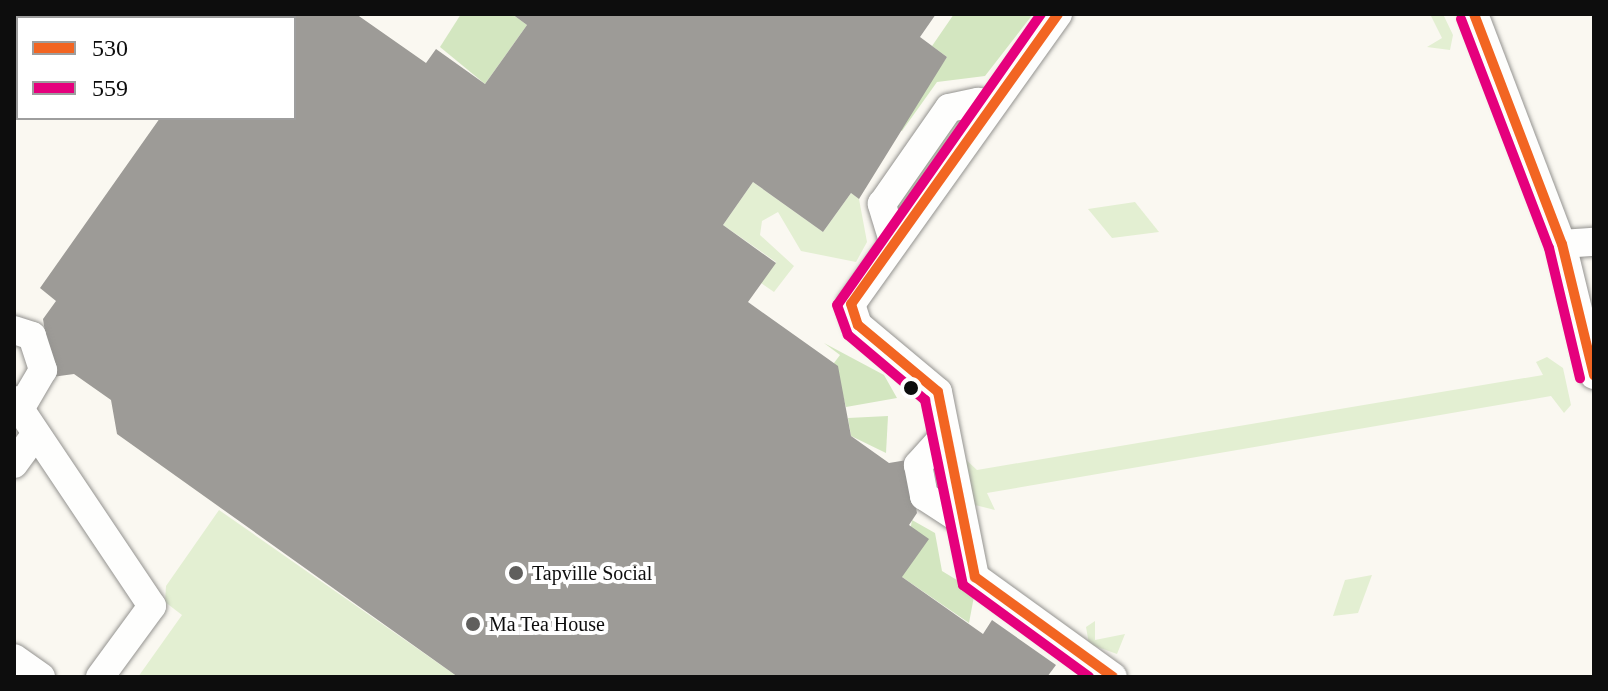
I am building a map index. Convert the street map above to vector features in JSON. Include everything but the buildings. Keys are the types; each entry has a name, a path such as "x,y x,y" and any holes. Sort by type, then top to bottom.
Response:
{"street":[{"path":"1058,14 893,241 851,304 858,325 938,392 946,434 918,465 924,496 961,520 975,577 1113,677"},
{"path":"1474,14 1562,244 1594,375"},
{"path":"1562,244 1594,242"},
{"path":"14,330 32,336 43,370 17,405 152,606 100,677"},
{"path":"14,464 36,434"},
{"path":"14,658 41,677"}],"green space":[{"path":"461,14 512,14 527,25 485,84 440,47"},
{"path":"954,14 1033,14 985,76 937,82 902,131 897,128 947,57 932,46"},
{"path":"1430,14 1443,14 1453,35 1450,50 1427,47 1442,38"},
{"path":"958,113 967,117 898,212 894,208"},
{"path":"753,182 823,232 851,193 859,199 867,242 856,262 801,251 778,212 762,221 760,235 794,266 774,292 761,283 776,262 723,225"},
{"path":"1135,202 1159,232 1112,238 1088,209"},
{"path":"824,343 884,375 897,398 846,407 834,363 840,355"},
{"path":"1547,357 1563,368 1571,405 1564,413 1551,396 987,493 995,510 971,504 962,456 977,470 1543,375 1536,362"},
{"path":"888,416 886,453 851,436 848,418"},
{"path":"219,510 458,677 138,677 182,615 165,602 166,586"},
{"path":"912,520 935,533 942,571 975,591 969,623 902,577"},
{"path":"1372,575 1358,613 1333,616 1345,580"},
{"path":"1095,621 1095,640 1125,634 1117,654 1089,644 1086,627"}],"transit line":[{"name":"559","path":"1041,14 837,305 848,335 925,400 963,585 1089,677"},
{"name":"530","path":"1058,14 851,304 858,325 938,392 975,577 1113,677"},
{"name":"530","path":"1474,14 1562,244 1594,375"},
{"name":"559","path":"1461,19 1549,248 1580,378"}],"place":[{"name":"Tapville Social","path":"516,573"},
{"name":"Ma Tea House","path":"473,624"}]}
